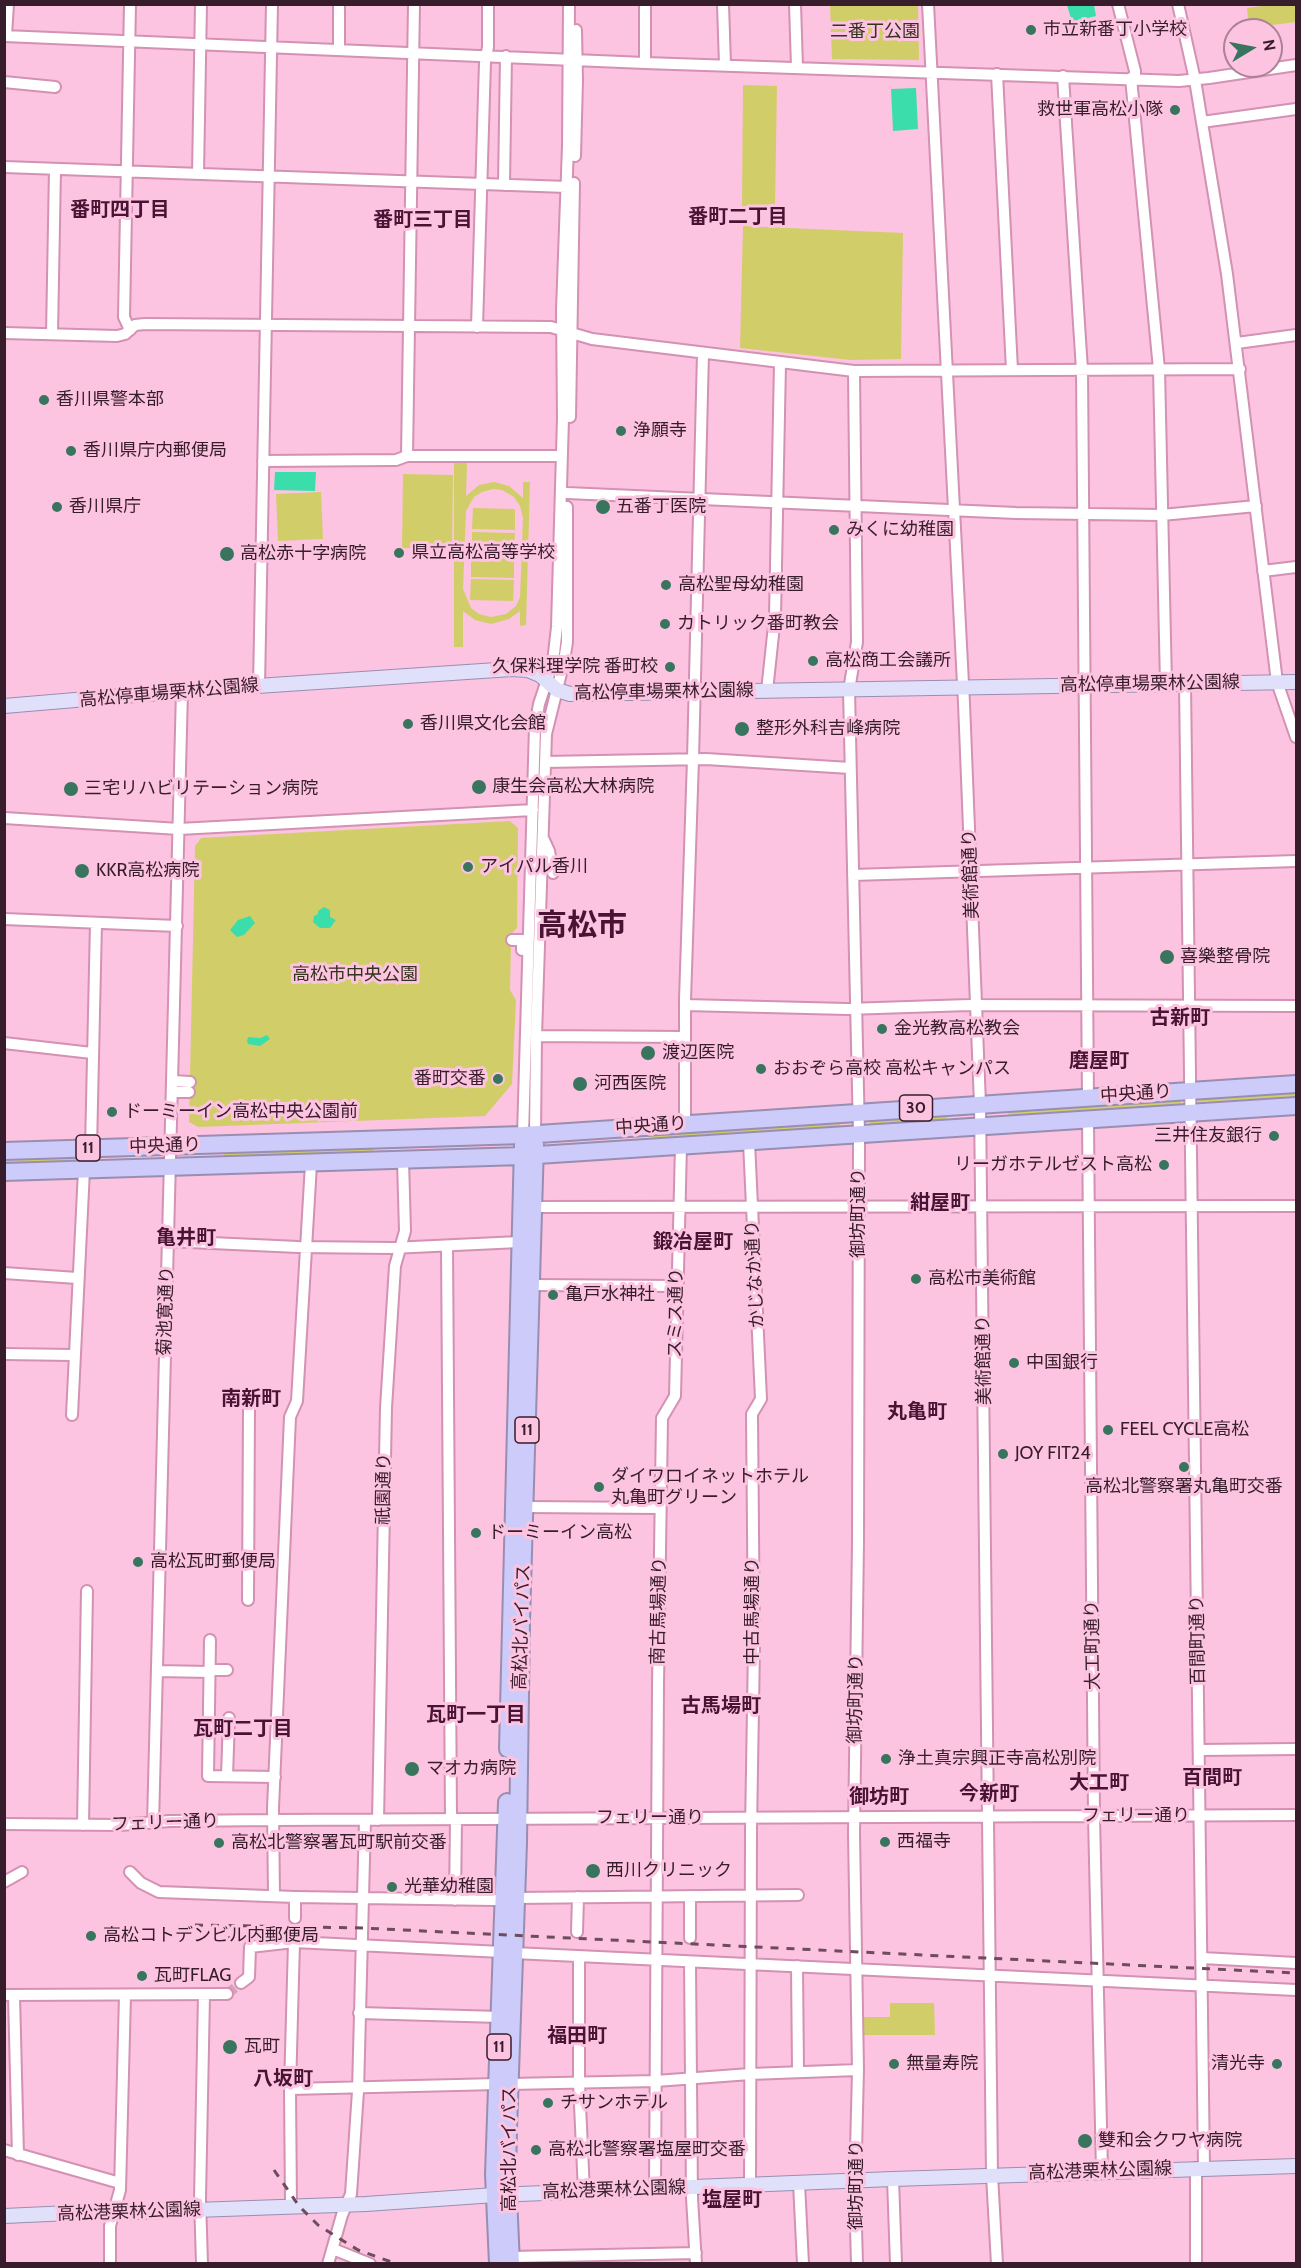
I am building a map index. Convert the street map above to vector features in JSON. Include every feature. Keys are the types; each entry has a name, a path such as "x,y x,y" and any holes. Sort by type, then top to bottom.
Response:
{"highway":[{"name":"中央通り","path":"4,1151 529,1135 1296,1084"},
{"name":"中央通り","path":"4,1172 311,1164 528,1155 1296,1106"},
{"name":"高松北バイパス","path":"507,2261 501,2195 512,1819 519,1242 529,1135"},
{"name":"高松北バイパス","path":"512,1819 525,1507 533,1207 528,1155"},
{"name":"高松北バイパス","path":"504,2084 500,2018 508,1952"}],"main road":[{"name":"高松停車場栗林公園線","path":"4,706 182,691 512,669 528,670 552,686 570,694 1296,682"},
{"name":"高松港栗林公園線","path":"4,2216 347,2204 501,2195 992,2175 1296,2166"}],"street":[{"path":"8,4 5,36 645,63 1133,79 1195,80 1296,64"},
{"path":"130,4 124,317 130,330"},
{"path":"198,174 201,4"},
{"path":"259,686 272,4"},
{"path":"339,4 339,50"},
{"path":"407,456 414,4"},
{"path":"477,327 484,62 487,55 488,4"},
{"path":"529,1135 536,1036 546,734 557,627 561,456 567,333 572,59 569,4"},
{"path":"529,1135 526,979 535,727 539,704 552,686 567,642 567,187 572,59 577,4"},
{"path":"645,4 645,63"},
{"path":"723,4 724,65"},
{"path":"795,4 797,67"},
{"name":"美術館通り","path":"928,4 954,512 981,1125 989,1974 992,2175 997,2264"},
{"path":"1118,4 1135,71 1133,79 1159,369 1166,684"},
{"path":"1178,4 1195,80 1227,274 1277,682 1296,737"},
{"path":"504,185 506,56"},
{"path":"997,74 1012,370"},
{"path":"1063,76 1082,370 1089,1097"},
{"path":"4,82 55,87"},
{"path":"1202,122 1296,109"},
{"path":"4,167 567,187"},
{"path":"52,334 55,169"},
{"path":"4,333 117,336 125,334 135,325 145,324 551,327 592,339 854,371 1240,369"},
{"path":"1236,343 1296,335"},
{"path":"685,1124 685,1005 703,353"},
{"path":"767,691 775,616 780,363"},
{"name":"御坊町通り","path":"854,371 857,642 849,690 859,1134 858,1542 854,1818 858,2070 857,2264"},
{"path":"264,461 396,460 407,456 561,456"},
{"path":"567,493 954,512 1162,515 1256,506"},
{"path":"1263,571 1296,567"},
{"name":"百間町通り","path":"1185,684 1202,1958 1200,2168 1196,2264"},
{"name":"菊池寛通り","path":"153,1823 182,691"},
{"path":"545,762 693,759 850,768"},
{"path":"4,818 179,830 356,825 533,810"},
{"path":"543,837 549,851 553,873"},
{"path":"853,875 1296,861"},
{"path":"4,919 177,926"},
{"path":"92,1148 96,923"},
{"path":"512,940 522,940 522,973 526,979"},
{"path":"685,1005 855,1008 976,1005 1296,1006"},
{"path":"536,1036 685,1037"},
{"path":"4,1043 92,1053"},
{"path":"172,1086 190,1087"},
{"name":"大工町通り","path":"1088,1119 1094,1816 1102,2171"},
{"name":"かじなか通り","path":"749,1142 761,1399 758,1406"},
{"name":"スミス通り","path":"669,1407 675,1396 681,1146"},
{"name":"祇園通り","path":"378,1820 386,1408 395,1266 405,1231 403,1160"},
{"path":"274,1896 275,1777 290,1417 297,1401 311,1164"},
{"path":"72,1415 73,1356 84,1170"},
{"path":"533,1207 1296,1206"},
{"path":"168,1241 305,1247 447,1246 519,1242"},
{"path":"447,1246 455,1900"},
{"path":"4,1273 77,1278"},
{"path":"531,1285 677,1286"},
{"path":"4,1354 73,1356"},
{"name":"中古馬場通り","path":"750,2185 753,1414 758,1406"},
{"path":"248,1600 249,1407"},
{"name":"南古馬場通り","path":"655,2189 660,1508 662,1418 669,1407"},
{"path":"525,1507 660,1508"},
{"path":"83,1825 87,1591"},
{"path":"210,1641 208,1776 275,1777"},
{"path":"157,1671 227,1670"},
{"path":"227,1776 229,1718"},
{"path":"1199,1750 1296,1749"},
{"name":"フェリー通り","path":"4,1824 83,1825 274,1820 657,1817 1296,1815"},
{"path":"328,2264 351,2194 358,2088 365,1820"},
{"path":"4,1882 22,1872"},
{"path":"130,1872 141,1883 159,1892 295,1897 455,1900 798,1895"},
{"path":"690,1896 690,1938"},
{"path":"295,1897 295,1918"},
{"path":"578,1897 578,1932"},
{"path":"291,2206 290,2090 294,1942"},
{"path":"241,1983 249,1977 250,1947 294,1942 1296,1990"},
{"path":"579,1957 579,2083 584,2192"},
{"path":"1202,1958 1296,1963"},
{"path":"507,2261 696,2258 690,2078 690,1962"},
{"path":"797,1966 798,2072"},
{"path":"18,2155 9,1995 227,1994"},
{"path":"110,2264 110,2226 120,2184 125,1995"},
{"path":"202,2264 204,1995"},
{"path":"359,2013 500,2018"},
{"path":"290,2090 656,2081 750,2074 858,2070"},
{"path":"4,2150 120,2184"},
{"path":"893,2179 896,2264"},
{"path":"799,2183 803,2264"},
{"path":"333,2249 370,2264"}],"green space":[{"name":"二番丁公園","path":"830,5 918,5 919,60 832,59"},
{"path":"1296,5 1296,22 1283,24 1283,18 1248,18 1247,8"},
{"path":"743,85 777,86 775,207 742,207"},
{"path":"743,226 903,233 901,359 851,360 740,348"},
{"path":"454,462 467,463 466,496 479,485 494,482 509,486 523,498 523,482 530,482 526,625 520,626 520,611 509,619 491,624 475,620 463,611 463,647 454,647","holes":["493,489 502,490 514,497 520,506 523,518 520,597 516,606 506,614 491,617 479,614 471,608 463,589 466,511 474,497 482,492"]},
{"path":"403,474 453,475 452,548 402,548"},
{"path":"321,492 323,539 278,541 276,494"},
{"path":"473,508 515,509 515,530 472,529"},
{"path":"472,532 515,533 514,554 472,553"},
{"path":"471,556 514,557 514,578 471,577"},
{"path":"471,579 514,580 513,601 470,600"},
{"name":"高松市中央公園","path":"510,821 518,828 517,928 512,933 511,945 510,990 516,1000 512,1084 485,1116 198,1127 189,1122 195,846 201,838"},
{"path":"1296,1091 1296,1097 1198,1102 1198,1098"},
{"path":"1181,1100 1181,1105 1010,1117 1008,1115 1009,1112"},
{"path":"946,1116 948,1120 871,1126 870,1122"},
{"path":"839,1124 842,1128 671,1139 639,1136"},
{"path":"374,1148 373,1153 228,1157 219,1152"},
{"path":"94,1157 108,1161 5,1165 4,1161"},
{"path":"890,2003 934,2003 935,2035 862,2035 862,2017 890,2017"}],"shaded area":[{"path":"1067,5 1094,5 1096,16 1072,22"},
{"path":"916,88 918,129 893,131 891,89"},
{"path":"275,472 316,472 315,491 274,490"},
{"path":"324,907 330,910 330,917 336,920 330,928 320,928 313,922 314,916"},
{"path":"250,916 255,923 244,935 237,937 230,930 238,920"},
{"path":"267,1035 270,1039 260,1046 248,1044 248,1037 260,1038"}],"tunnel":[{"path":"227,1994 241,1983"}],"railway":[{"path":"195,1925 362,1928 1296,1973"},
{"path":"228,1938 275,1932"},
{"path":"274,2170 299,2206 318,2225 358,2250 397,2264"}],"place":[{"name":"市立新番丁小学校","path":"1031,30"},
{"name":"救世軍高松小隊","path":"1175,110"},
{"name":"香川県警本部","path":"44,400"},
{"name":"浄願寺","path":"621,431"},
{"name":"香川県庁内郵便局","path":"71,451"},
{"name":"香川県庁","path":"57,507"},
{"name":"五番丁医院","path":"603,507"},
{"name":"みくに幼稚園","path":"834,530"},
{"name":"県立高松高等学校","path":"399,553"},
{"name":"高松赤十字病院","path":"227,554"},
{"name":"高松聖母幼稚園","path":"666,585"},
{"name":"カトリック番町教会","path":"665,624"},
{"name":"高松商工会議所","path":"813,661"},
{"name":"久保料理学院 番町校","path":"670,667"},
{"name":"香川県文化会館","path":"408,724"},
{"name":"整形外科吉峰病院","path":"742,729"},
{"name":"康生会高松大林病院","path":"479,787"},
{"name":"三宅リハビリテーション病院","path":"71,789"},
{"name":"アイパル香川","path":"468,867"},
{"name":"KKR高松病院","path":"82,871"},
{"name":"喜樂整骨院","path":"1167,957"},
{"name":"金光教高松教会","path":"882,1029"},
{"name":"渡辺医院","path":"648,1053"},
{"name":"おおぞら高校 高松キャンパス","path":"761,1069"},
{"name":"番町交番","path":"498,1079"},
{"name":"河西医院","path":"580,1084"},
{"name":"ドーミーイン高松中央公園前","path":"112,1112"},
{"name":"三井住友銀行","path":"1274,1136"},
{"name":"リーガホテルゼスト高松","path":"1164,1165"},
{"name":"高松市美術館","path":"916,1279"},
{"name":"亀戸水神社","path":"553,1295"},
{"name":"中国銀行","path":"1014,1363"},
{"name":"FEEL CYCLE高松","path":"1108,1430"},
{"name":"JOY FIT24","path":"1003,1454"},
{"name":"高松北警察署丸亀町交番","path":"1184,1467"},
{"name":"ダイワロイネットホテル 丸亀町グリーン","path":"599,1487"},
{"name":"ドーミーイン高松","path":"476,1533"},
{"name":"高松瓦町郵便局","path":"138,1562"},
{"name":"浄土真宗興正寺高松別院","path":"886,1759"},
{"name":"マオカ病院","path":"412,1769"},
{"name":"西福寺","path":"885,1842"},
{"name":"高松北警察署瓦町駅前交番","path":"219,1843"},
{"name":"西川クリニック","path":"593,1871"},
{"name":"光華幼稚園","path":"392,1887"},
{"name":"高松コトデンビル内郵便局","path":"91,1936"},
{"name":"瓦町FLAG","path":"142,1976"},
{"name":"瓦町","path":"230,2047"},
{"name":"無量寿院","path":"894,2064"},
{"name":"清光寺","path":"1277,2064"},
{"name":"チサンホテル","path":"548,2103"},
{"name":"雙和会クワヤ病院","path":"1085,2141"},
{"name":"高松北警察署塩屋町交番","path":"536,2150"}],"district":[{"name":"番町四丁目","path":"120,210"},
{"name":"番町二丁目","path":"738,217"},
{"name":"番町三丁目","path":"423,220"},
{"name":"高松市","path":"582,926"},
{"name":"古新町","path":"1180,1018"},
{"name":"磨屋町","path":"1099,1061"},
{"name":"紺屋町","path":"940,1203"},
{"name":"亀井町","path":"186,1238"},
{"name":"鍛冶屋町","path":"693,1242"},
{"name":"南新町","path":"251,1399"},
{"name":"丸亀町","path":"917,1412"},
{"name":"古馬場町","path":"721,1706"},
{"name":"瓦町一丁目","path":"476,1715"},
{"name":"瓦町二丁目","path":"243,1729"},
{"name":"百間町","path":"1212,1778"},
{"name":"大工町","path":"1099,1783"},
{"name":"今新町","path":"989,1794"},
{"name":"御坊町","path":"879,1797"},
{"name":"福田町","path":"577,2036"},
{"name":"八坂町","path":"283,2079"},
{"name":"塩屋町","path":"732,2200"}]}
